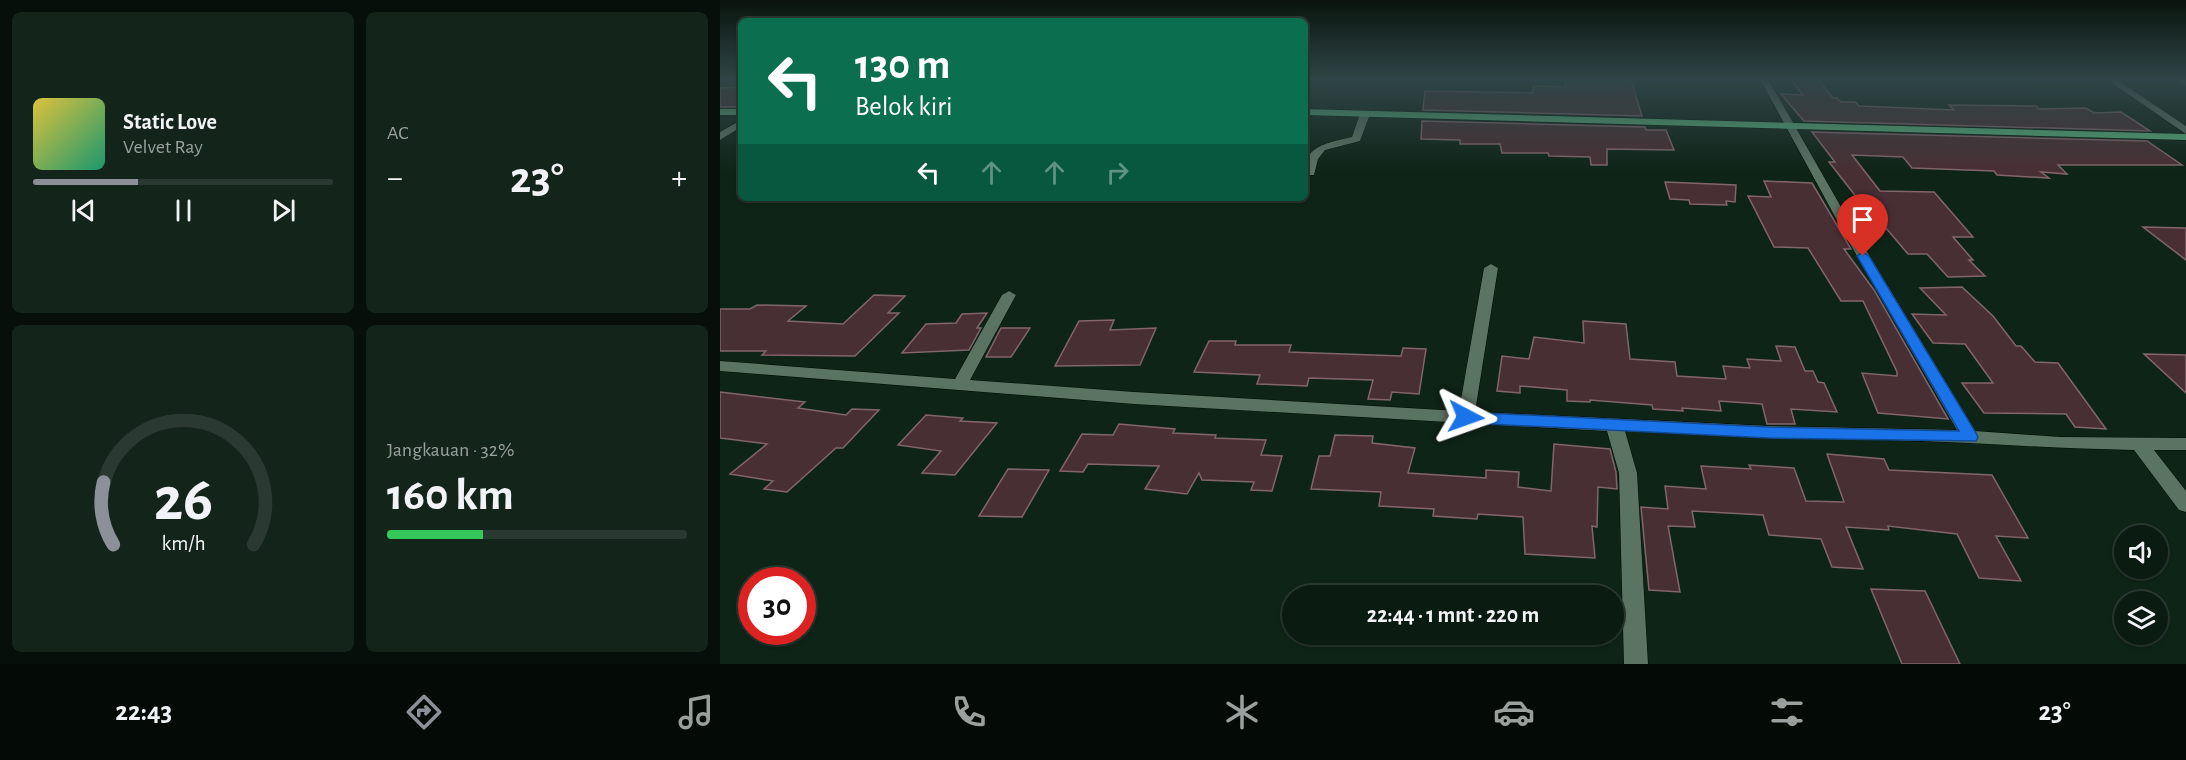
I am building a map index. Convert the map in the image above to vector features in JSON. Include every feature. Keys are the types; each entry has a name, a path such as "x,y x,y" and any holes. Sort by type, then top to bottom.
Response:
{"main road":[{"path":"720,112 738,112"},
{"path":"1308,112 2186,137"}],"street":[{"path":"1780,110 1970,437"},
{"path":"2155,110 2186,131"},
{"path":"1310,173 1313,159 1321,148 1357,138 1365,114"},
{"path":"720,137 738,125"},
{"path":"1466,417 1491,268"},
{"path":"960,384 1009,295"},
{"path":"720,366 1134,398 1614,425 1970,437 2060,443 2186,444"},
{"path":"1614,425 1628,473 1636,664"},
{"path":"2139,444 2186,506"}],"building":[{"path":"1423,110 1640,110 1642,116"},
{"path":"1795,110 2089,110 2094,113 2121,112 2150,131 1804,121"},
{"path":"1422,121 1645,127 1646,130 1666,130 1674,150 1607,149 1607,165 1591,165 1590,157 1549,156 1548,153 1502,153 1500,144 1460,144 1460,140 1421,139"},
{"path":"1812,132 2147,141 2182,165 2058,165 2067,174 2041,172 2049,178 1997,175 1994,171 1912,168 1903,157 1852,155 1880,191 1934,192 1973,237 1953,237 1973,260 1969,260 1985,276 1948,277 1927,254 1908,254 1880,221 1875,221 1829,162 1835,162"},
{"path":"1764,181 1812,183 1851,249 1844,249 1874,290 1948,419 1878,413 1862,373 1897,376 1897,372 1863,301 1841,301 1808,248 1774,247 1748,196 1771,197"},
{"path":"1665,182 1736,185 1735,202 1726,201 1727,205 1690,204 1689,200 1670,199"},
{"path":"2143,227 2186,228 2186,260"},
{"path":"1962,287 1993,316 2016,346 2021,346 2035,362 2058,363 2106,429 2075,427 2066,414 1984,413 1962,383 1993,383 1965,344 1933,343 1912,314 1946,315 1920,288"},
{"path":"874,295 905,296 888,313 899,313 855,356 762,355 766,351 720,351 720,309 750,309 757,305 806,306 788,321 843,324"},
{"path":"987,313 977,328 981,328 969,350 902,353 926,324 956,323 962,314"},
{"path":"1114,320 1110,330 1156,328 1140,365 1055,366 1079,321"},
{"path":"1583,321 1626,324 1630,359 1675,362 1677,376 1726,379 1723,366 1750,368 1747,359 1781,361 1776,346 1795,347 1805,371 1813,371 1818,382 1824,383 1837,412 1791,409 1795,424 1767,424 1762,404 1719,401 1721,411 1682,408 1683,411 1653,409 1652,405 1590,400 1590,402 1567,401 1567,390 1520,386 1520,393 1497,391 1502,356 1529,359 1534,337 1584,343"},
{"path":"1001,328 1030,328 1011,357 986,357"},
{"path":"1209,341 1236,341 1235,345 1291,345 1289,352 1316,353 1401,356 1403,348 1426,349 1419,394 1392,392 1390,400 1368,399 1373,380 1309,378 1307,386 1257,384 1260,375 1194,372"},
{"path":"2144,354 2186,355 2186,393"},
{"path":"720,392 805,402 798,408 846,415 852,409 879,410 843,448 836,448 787,492 764,489 773,481 730,474 767,444 720,438"},
{"path":"926,415 963,418 960,421 997,423 955,475 922,473 941,451 898,445"},
{"path":"1119,424 1175,429 1173,433 1216,435 1215,438 1266,440 1261,455 1282,456 1272,491 1251,490 1254,482 1202,480 1199,473 1187,494 1145,489 1159,466 1088,464 1083,472 1060,471 1082,434 1113,435"},
{"path":"1335,435 1373,436 1372,443 1415,448 1408,473 1486,478 1486,470 1519,472 1518,487 1551,491 1554,444 1610,449 1616,472 1617,489 1598,487 1597,527 1592,526 1595,558 1525,554 1523,517 1478,514 1477,519 1433,516 1434,509 1379,506 1381,492 1311,489 1319,456 1330,456"},
{"path":"1827,454 1884,459 1889,470 1992,475 2028,538 1996,536 2021,581 1979,578 1957,534 1888,526 1889,530 1846,527 1863,569 1832,567 1821,539 1769,535 1763,515 1692,511 1695,527 1668,526 1680,592 1649,590 1641,507 1668,509 1665,486 1706,489 1701,466 1751,469 1749,465 1794,468 1806,501 1844,502"},
{"path":"1008,469 1049,470 1022,517 979,516"},
{"path":"1871,589 1925,591 1960,664 1902,664"}],"route":[{"path":"1466,417 1769,432 1970,437 1863,256"}]}
